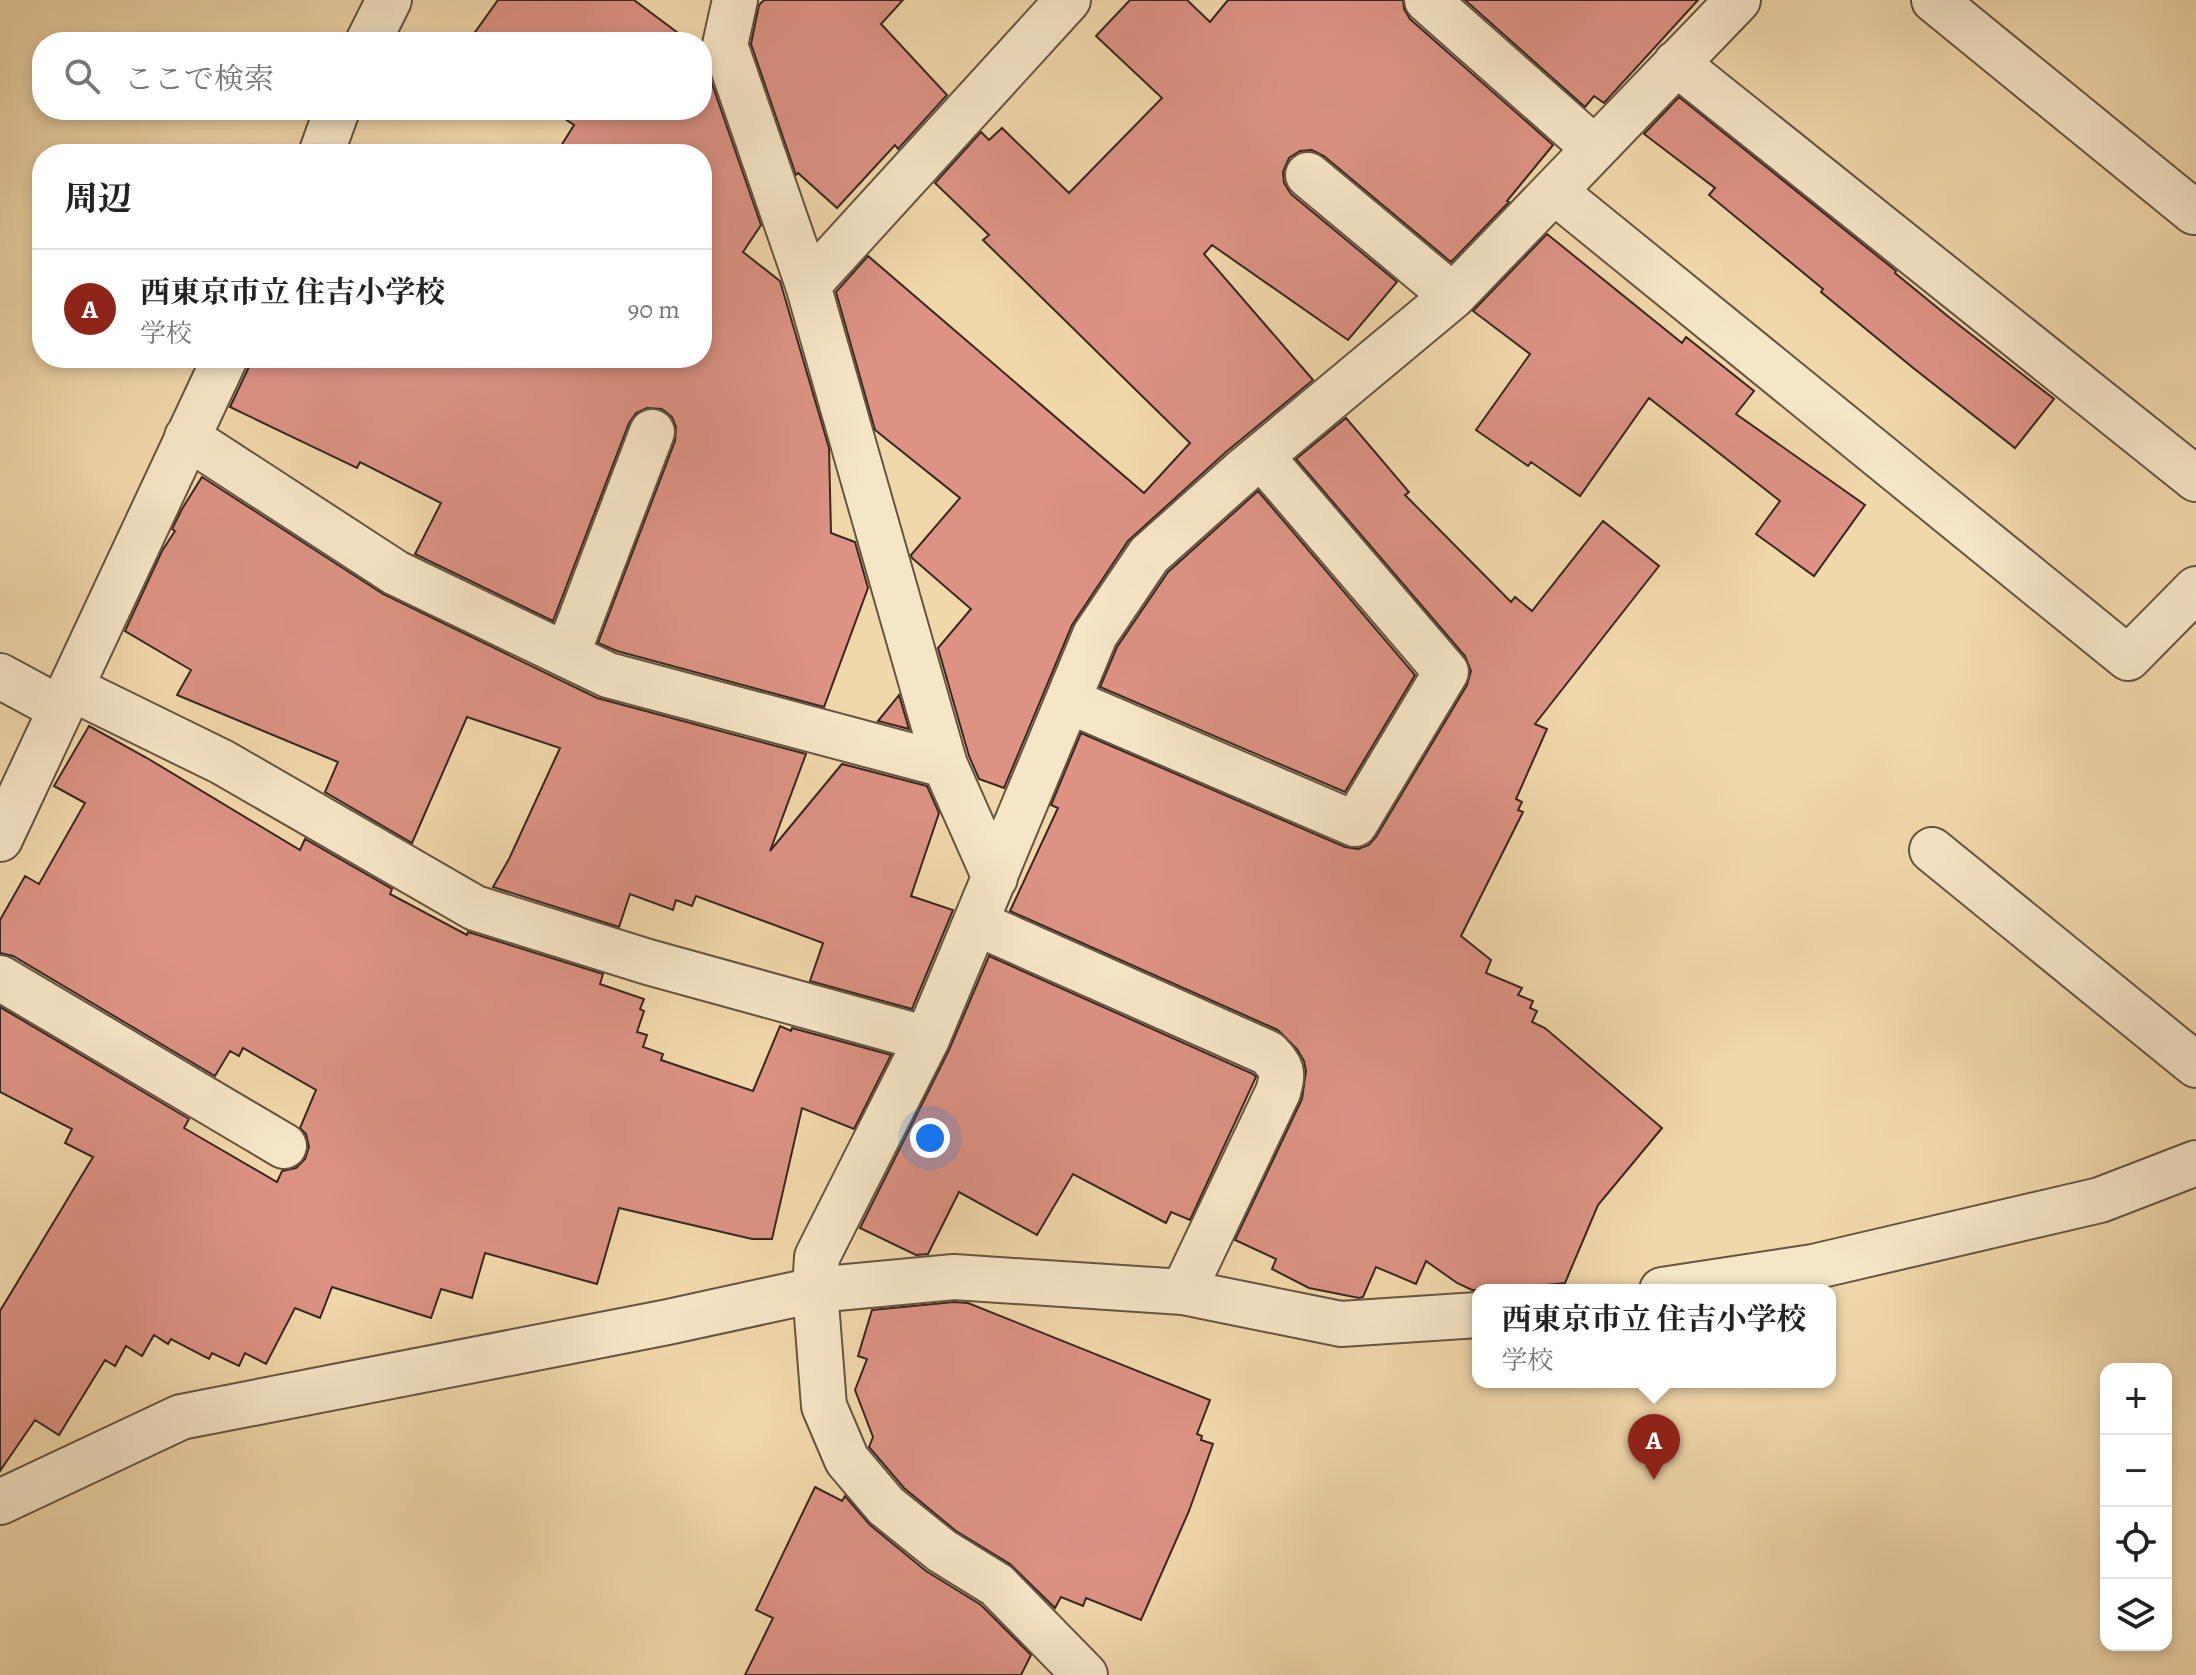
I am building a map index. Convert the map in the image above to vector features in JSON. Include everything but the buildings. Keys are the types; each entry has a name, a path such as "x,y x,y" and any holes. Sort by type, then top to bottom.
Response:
{"street":[{"path":"373,32 389,0"},
{"path":"735,0 725,45 808,285 945,765 995,878"},
{"path":"808,285 1068,0"},
{"path":"1427,0 1594,148"},
{"path":"1085,1675 997,1585 942,1551 886,1506 847,1460 824,1406 815,1290 817,1257 927,1039 1095,635 1149,555 1261,456 1453,296 1738,0"},
{"path":"1934,0 2194,212 2196,209"},
{"path":"1676,63 2196,479"},
{"path":"325,144 333,120"},
{"path":"1308,175 1453,296"},
{"path":"1555,192 2128,658 2196,589"},
{"path":"0,839 220,368"},
{"path":"567,655 652,432"},
{"path":"187,437 396,573 608,675 945,765"},
{"path":"1069,701 1355,824 1446,672 1261,456"},
{"path":"0,676 66,698 222,762 475,908 648,962 927,1039"},
{"path":"1932,850 2196,1065"},
{"path":"976,923 1268,1053 1280,1065 1282,1076 1278,1092 1183,1292"},
{"path":"0,978 284,1146"},
{"path":"1701,1284 1813,1267 2100,1200 2196,1163"},
{"path":"0,1502 181,1417 668,1322 815,1290 954,1277 1183,1292 1341,1324 1472,1315"}],"place":[{"name":"西東京市立 住吉小学校","path":"1654,1480"}]}
